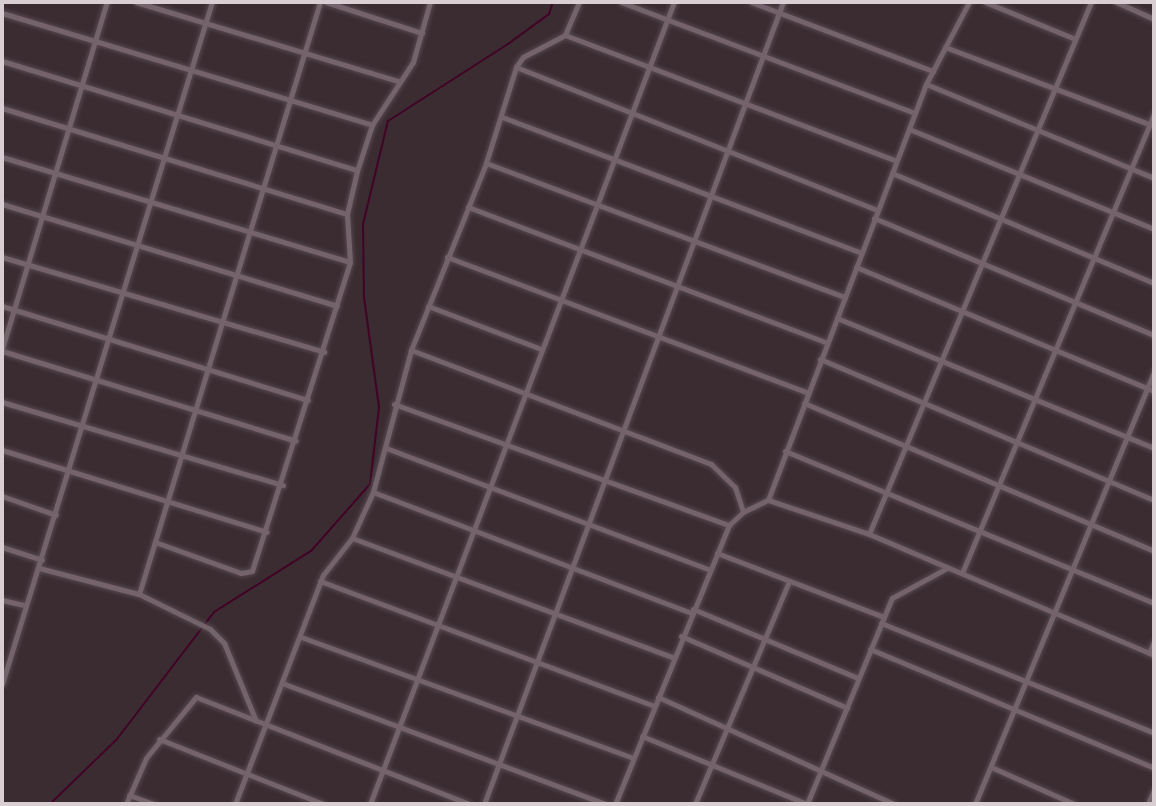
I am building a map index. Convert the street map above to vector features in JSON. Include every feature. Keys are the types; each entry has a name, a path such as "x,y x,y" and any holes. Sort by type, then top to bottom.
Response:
{"street":[{"path":"107,2 2,350 296,441"},
{"path":"136,2 398,81"},
{"path":"2,684 212,2"},
{"path":"139,594 275,143 323,2 422,33"},
{"path":"155,542 247,574 267,532 283,485 350,262 347,214 357,171 372,125 413,62 430,2"},
{"path":"235,804 320,581 352,538 373,492 386,448 394,404 411,350 486,163 516,67 523,57 565,35 579,2"},
{"path":"621,2 764,60 915,113"},
{"path":"370,804 562,299 611,160 674,2"},
{"path":"751,2 933,71"},
{"path":"484,804 534,662 747,108 783,2"},
{"path":"768,500 926,84 969,2"},
{"path":"985,2 1075,39"},
{"path":"869,534 1091,2"},
{"path":"1116,2 1154,19"},
{"path":"2,13 372,125"},
{"path":"565,35 747,108 896,161"},
{"path":"945,47 1152,125"},
{"path":"2,61 275,143 357,171"},
{"path":"516,67 729,154 878,210"},
{"path":"926,84 1154,178"},
{"path":"2,108 347,214"},
{"path":"962,573 1093,256 1152,125 1154,113"},
{"path":"502,117 861,253"},
{"path":"909,129 1154,229"},
{"path":"2,157 350,262"},
{"path":"486,163 695,244 845,297"},
{"path":"892,173 1154,283"},
{"path":"2,204 337,306"},
{"path":"468,207 827,343"},
{"path":"874,218 1154,335"},
{"path":"2,257 324,352"},
{"path":"447,257 660,334 808,393"},
{"path":"856,267 963,309 1151,390"},
{"path":"2,306 209,367 308,400"},
{"path":"428,306 541,349"},
{"path":"837,317 1035,396 1154,448"},
{"path":"411,350 624,431 725,474 743,512"},
{"path":"820,359 1154,500"},
{"path":"975,804 1151,390 1154,371"},
{"path":"2,402 283,485"},
{"path":"804,403 1154,551"},
{"path":"394,404 507,442 729,525"},
{"path":"386,448 710,570"},
{"path":"2,450 267,532"},
{"path":"785,451 1154,603"},
{"path":"373,492 763,638 858,678"},
{"path":"2,496 56,515"},
{"path":"615,804 672,657 729,525 743,512 768,500 869,534 1152,654 1154,642"},
{"path":"352,538 457,574 672,657"},
{"path":"2,547 42,560"},
{"path":"717,553 1154,733"},
{"path":"39,568 139,594 218,636 256,721"},
{"path":"642,736 807,804 882,620 901,591 948,568"},
{"path":"320,581 654,706"},
{"path":"695,804 789,581"},
{"path":"2,600 25,606"},
{"path":"681,636 847,708"},
{"path":"301,637 633,758"},
{"path":"870,649 1154,768"},
{"path":"2,653 10,655"},
{"path":"282,683 605,804"},
{"path":"126,804 159,739 196,697 382,773 469,804"},
{"path":"658,697 894,804"},
{"path":"159,739 323,804"},
{"path":"991,767 1074,804"},
{"path":"1148,804 1154,790"},
{"path":"129,795 154,804"}],"waterway":[{"path":"50,804 117,739 214,612 311,551 370,484 379,407 364,298 363,224 388,121 508,44 549,14 553,2"}]}
